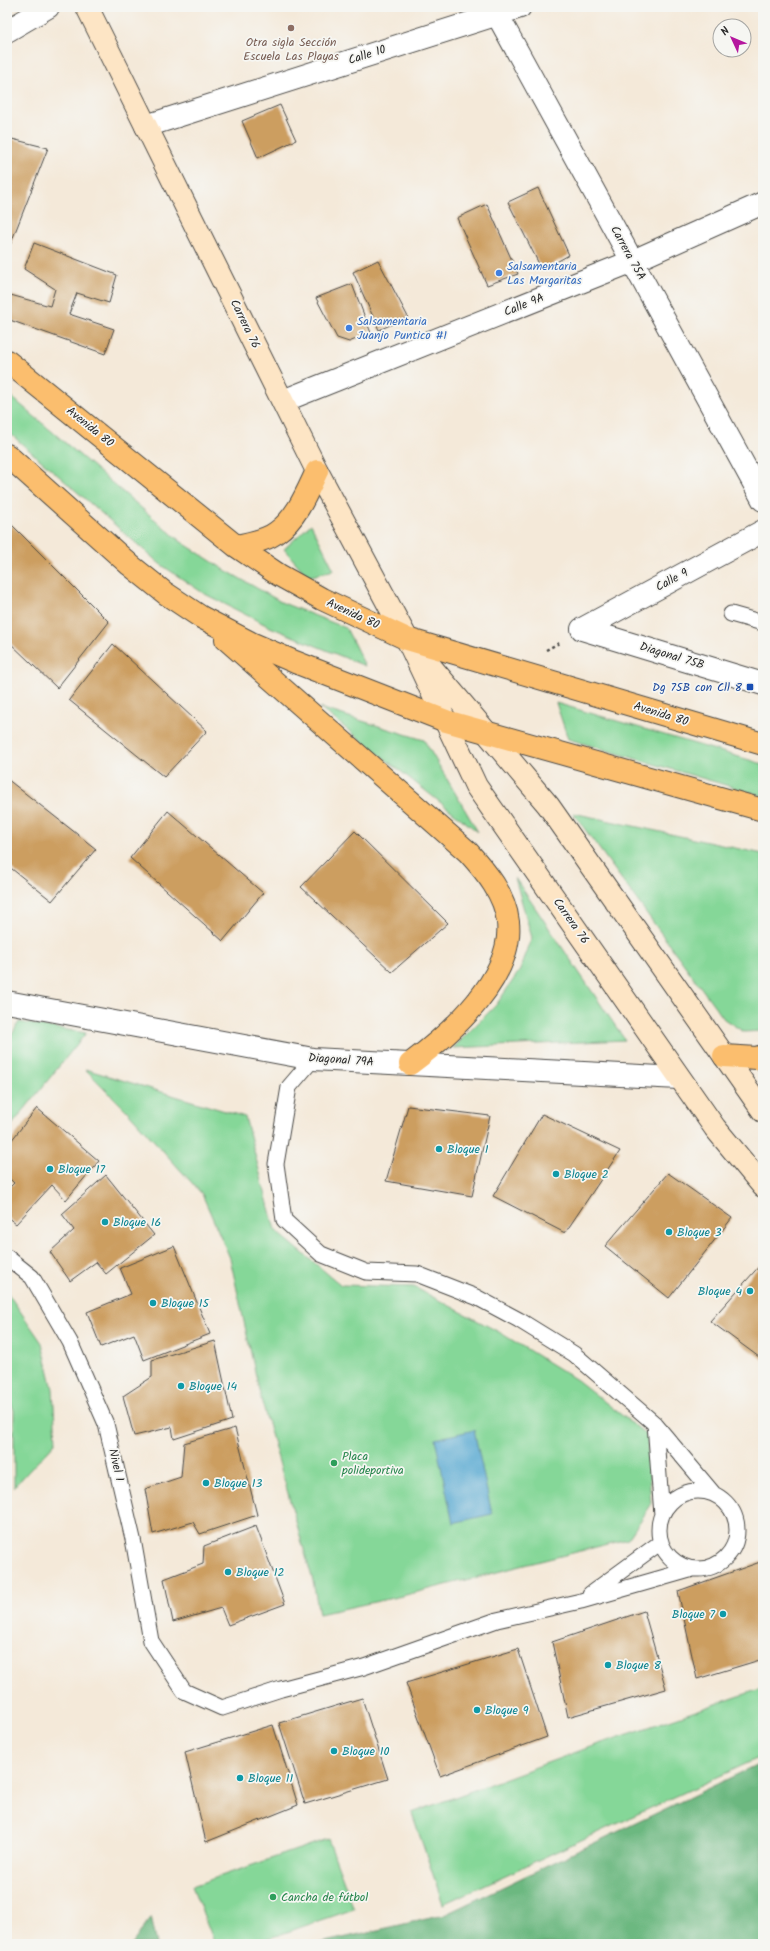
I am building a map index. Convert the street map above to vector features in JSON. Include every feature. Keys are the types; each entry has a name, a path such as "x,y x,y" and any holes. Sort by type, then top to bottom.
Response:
{"main road":[{"name":"Carrera 76","path":"88,7 317,471 407,639 476,786 715,1128 763,1186"},
{"name":"Avenida 80","path":"7,361 236,546 279,575 322,599 407,639 763,744"},
{"path":"7,455 130,565 165,593 201,617 468,852 491,879 500,898 508,922 508,942 501,962 488,987 453,1028 431,1049 410,1064"},
{"path":"236,546 256,541 276,533 290,520 317,471"},
{"path":"201,617 295,662 446,721 763,810"},
{"name":"Carrera 76","path":"407,639 548,805 763,1111"},
{"path":"724,1056 758,1058 763,1056"}],"street":[{"path":"7,31 48,7"},
{"name":"Calle 10","path":"146,126 495,11 520,7"},
{"name":"Carrera 75A","path":"495,11 763,500"},
{"name":"Calle 9A","path":"282,401 633,261 763,203"},
{"name":"Calle 9","path":"582,629 763,530"},
{"name":"Diagonal 75B","path":"582,629 763,684"},
{"name":"Diagonal 79A","path":"7,1002 313,1059 680,1078"}],"lane":[{"path":"731,614 763,623"},
{"path":"313,1059 289,1087 276,1164 284,1220 321,1254 366,1272 417,1274 476,1297 519,1320 574,1354 655,1424 713,1493 724,1500 731,1510 736,1521 736,1533 733,1546 727,1556 717,1564 706,1568 693,1569 581,1601"},
{"name":"Nivel 1","path":"7,1257 32,1277 70,1342 106,1424 133,1539 151,1641 184,1691 222,1708 281,1689 364,1667 497,1620 581,1601"},
{"path":"655,1424 662,1515"},
{"path":"693,1569 683,1566 673,1560 666,1552 660,1542 659,1524 668,1504 677,1496 689,1492 701,1491 713,1493"},
{"path":"581,1601 660,1542"}],"path":[{"path":"515,670 582,629"}],"green space":[{"path":"7,393 180,541 225,570 283,603 346,628 365,666 270,627 203,593 160,564 7,431"},
{"path":"311,524 334,570 308,577 284,549"},
{"path":"556,703 763,764 763,796 568,739"},
{"path":"320,708 424,740 478,832"},
{"path":"573,813 763,854 763,1031 744,1032 724,1019"},
{"path":"515,878 625,1040 453,1048 496,1005 520,970 532,938"},
{"path":"19,1022 86,1033 7,1131 7,1043"},
{"path":"85,1069 245,1117 275,1230 341,1285 414,1287 499,1332 577,1380 647,1435 651,1505 628,1539 402,1596 319,1614 313,1581 261,1399 230,1258 202,1194 127,1111"},
{"path":"7,1292 42,1343 53,1389 56,1442 14,1487 14,1410 7,1396"},
{"path":"763,1688 763,1756 443,1904 412,1813 590,1747"},
{"path":"763,1762 763,1944 316,1944 444,1915"},
{"name":"Cancha de fútbol","path":"328,1839 354,1909 252,1944 215,1944 192,1886"},
{"path":"151,1917 157,1944 132,1944"}],"water":[{"path":"474,1430 492,1514 453,1523 435,1439"}],"building":[{"path":"280,105 296,140 258,158 242,121"},
{"path":"12,139 48,148 7,253 7,152"},
{"path":"538,188 569,255 542,270 508,202"},
{"path":"487,204 518,274 487,285 457,218"},
{"path":"34,243 117,275 109,303 77,293 69,314 114,329 105,354 7,319 7,294 50,306 55,289 24,269"},
{"path":"378,260 408,317 379,330 353,272"},
{"path":"352,284 371,333 349,342 337,338 316,298"},
{"path":"12,525 109,622 57,688 7,640 7,530"},
{"path":"113,644 207,731 164,777 69,700"},
{"path":"7,779 96,849 52,901 7,865"},
{"path":"168,811 263,893 223,941 130,858"},
{"path":"355,831 448,923 392,972 301,887"},
{"name":"Bloque 1","path":"408,1106 490,1116 472,1196 386,1181"},
{"name":"Bloque 17","path":"37,1108 99,1161 66,1200 52,1185 16,1224 7,1217 7,1190 14,1183 7,1176 7,1146"},
{"name":"Bloque 2","path":"542,1114 620,1151 565,1233 493,1196"},
{"name":"Bloque 3","path":"668,1173 732,1218 669,1298 605,1246"},
{"name":"Bloque 16","path":"106,1175 154,1235 106,1274 96,1262 70,1281 50,1252 74,1230 62,1214"},
{"name":"Bloque 15","path":"174,1246 210,1334 144,1360 134,1334 101,1347 87,1312 131,1294 120,1268"},
{"name":"Bloque 4","path":"763,1262 763,1360 710,1321"},
{"name":"Bloque 14","path":"215,1341 232,1420 174,1439 172,1427 134,1436 123,1396 152,1377 152,1360"},
{"name":"Bloque 13","path":"235,1428 257,1515 200,1534 193,1522 153,1534 145,1489 181,1477 184,1443"},
{"name":"Bloque 12","path":"256,1526 285,1604 228,1625 221,1608 173,1622 164,1579 203,1564 204,1546"},
{"name":"Bloque 7","path":"763,1561 763,1659 697,1679 678,1591"},
{"name":"Bloque 8","path":"644,1611 666,1689 568,1717 552,1642"},
{"name":"Bloque 9","path":"518,1649 547,1737 440,1776 406,1683"},
{"name":"Bloque 10","path":"362,1698 388,1779 305,1804 279,1723"},
{"name":"Bloque 11","path":"273,1725 298,1805 206,1842 185,1752"}],"place":[{"name":"Otra sigla Sección Escuela Las Playas","path":"291,28"},
{"name":"Salsamentaria Las Margaritas","path":"499,273"},
{"name":"Salsamentaria Juanjo Puntico #1","path":"349,328"},
{"name":"Dg 75B con Cll 8","path":"750,687"},
{"name":"Bloque 1","path":"439,1149"},
{"name":"Bloque 17","path":"50,1169"},
{"name":"Bloque 2","path":"556,1174"},
{"name":"Bloque 16","path":"105,1222"},
{"name":"Bloque 3","path":"669,1232"},
{"name":"Bloque 4","path":"750,1291"},
{"name":"Bloque 15","path":"153,1303"},
{"name":"Bloque 14","path":"181,1386"},
{"name":"Placa polideportiva","path":"334,1463"},
{"name":"Bloque 13","path":"206,1483"},
{"name":"Bloque 12","path":"228,1572"},
{"name":"Bloque 7","path":"723,1614"},
{"name":"Bloque 8","path":"608,1665"},
{"name":"Bloque 9","path":"477,1710"},
{"name":"Bloque 10","path":"334,1751"},
{"name":"Bloque 11","path":"240,1778"},
{"name":"Cancha de fútbol","path":"273,1897"}]}
